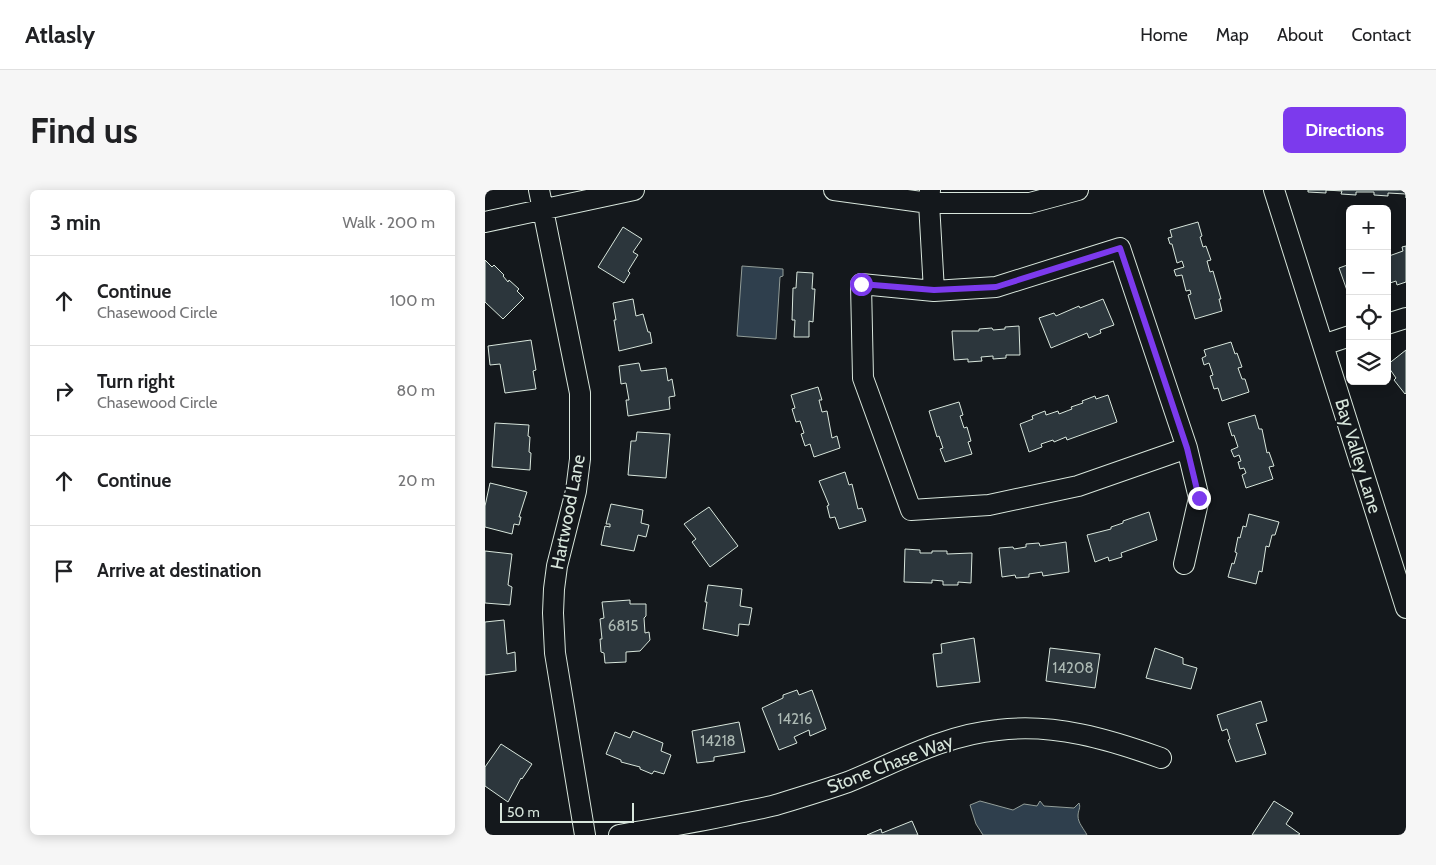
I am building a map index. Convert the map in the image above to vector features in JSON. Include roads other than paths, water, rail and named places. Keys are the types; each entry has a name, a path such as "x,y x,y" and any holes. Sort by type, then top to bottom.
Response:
{"street":[{"path":"485,222 541,200 634,190"},
{"path":"834,190 1030,203 1078,190"},
{"name":"Bay Valley Lane","path":"1274,190 1406,608"},
{"path":"929,197 934,290"},
{"name":"Hartwood Lane","path":"541,200 582,411 576,491 557,566 553,613 555,653 585,835"},
{"path":"1184,564 1199,498 1187,448 1120,248 996,287 934,290 861,284 863,378 911,510 989,505 1078,486 1187,448"},
{"path":"1391,323 1406,318"},
{"path":"1323,345 1346,337"},
{"name":"Stone Chase Way","path":"619,835 717,818 776,805 846,782 939,742 970,734 998,730 1030,728 1064,731 1113,741 1161,758"}],"water":[{"path":"742,266 783,269 783,276 780,277 776,339 737,336"},
{"path":"980,801 1013,810 1024,804 1037,806 1040,801 1044,806 1074,808 1079,803 1078,819 1087,835 983,835 976,824 970,805"}]}
